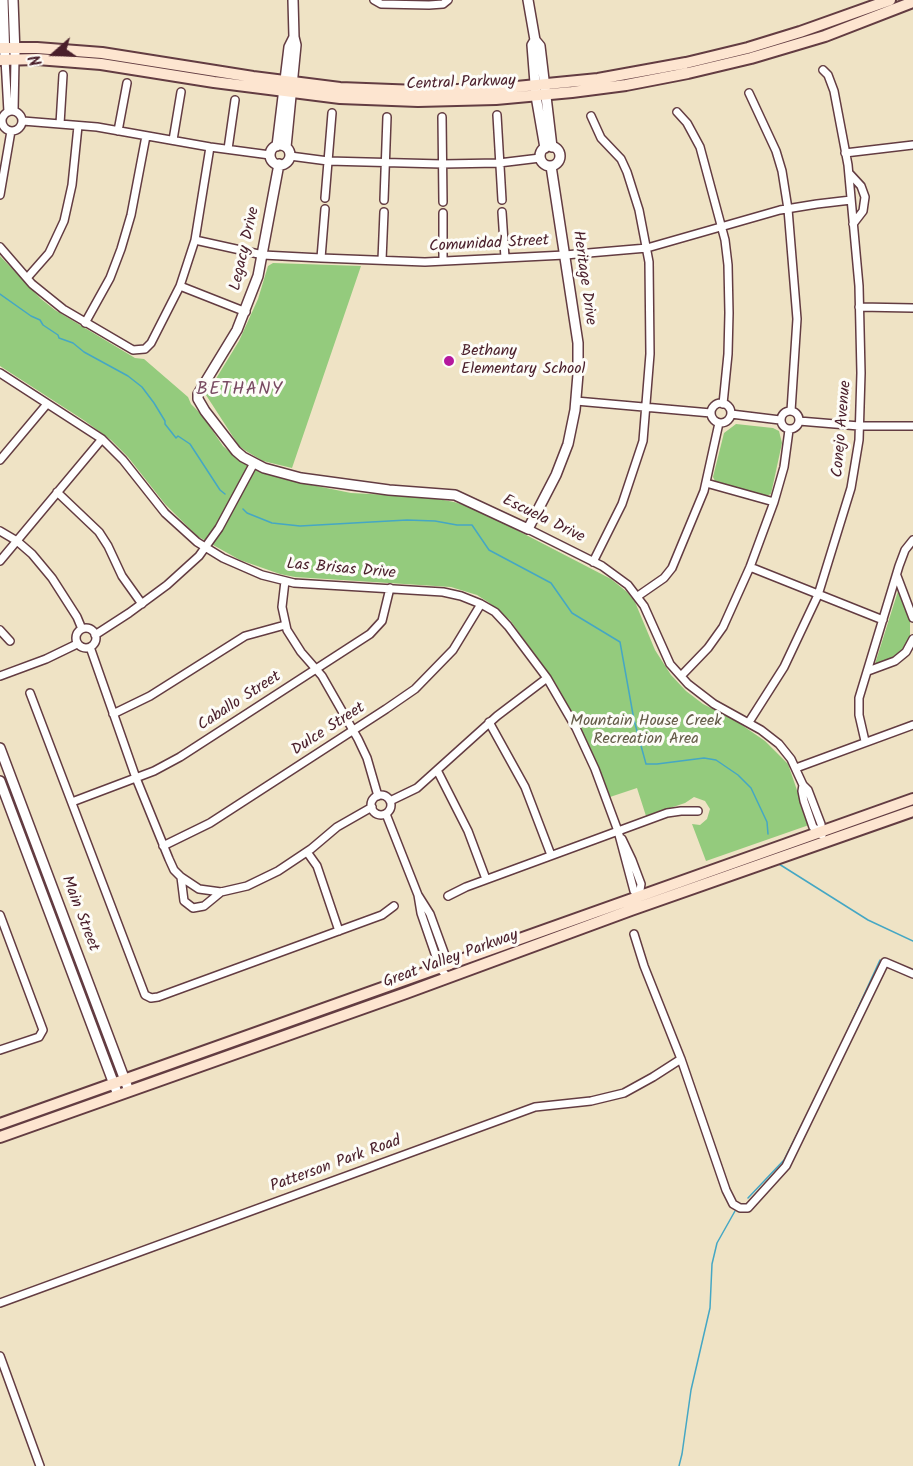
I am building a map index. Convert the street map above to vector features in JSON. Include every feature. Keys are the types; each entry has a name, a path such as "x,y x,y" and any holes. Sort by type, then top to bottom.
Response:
{"main road":[{"name":"Central Parkway","path":"540,90 686,63 748,48 800,33 890,0"},
{"name":"Central Parkway","path":"7,54 102,53 288,87 418,91 496,88 540,90 626,85 751,58 825,36 913,2"},
{"name":"Great Valley Parkway","path":"0,1137 448,978 822,837 913,799"},
{"name":"Great Valley Parkway","path":"0,1124 639,896 822,837 913,811"},
{"path":"631,910 639,896"}],"street":[{"path":"3,0 7,54"},
{"path":"0,195 12,131 5,118 7,54 13,0"},
{"path":"281,146 296,45 292,0"},
{"path":"374,0 381,4 429,5 443,4 448,0"},
{"name":"Heritage Drive","path":"528,0 535,40 540,46 540,90 548,147"},
{"name":"Conejo Avenue","path":"749,722 784,668 818,595 851,488 859,426 860,307 849,173 834,91 828,75 823,70"},
{"path":"60,124 63,75"},
{"path":"118,131 127,83"},
{"path":"173,140 181,92"},
{"path":"749,93 776,151 782,171 788,209 797,319 790,411"},
{"path":"228,149 235,100"},
{"path":"677,112 687,123 700,147 722,226 728,266 729,313 723,404"},
{"path":"5,118 19,113 23,121"},
{"path":"325,198 332,113"},
{"path":"497,115 502,200"},
{"path":"591,116 601,138 621,159 639,210 649,262 650,354 643,441 622,504 593,562"},
{"path":"384,200 387,117"},
{"path":"442,117 443,202"},
{"path":"23,121 118,131 270,155"},
{"path":"12,131 18,130 23,121"},
{"path":"27,278 50,253 64,221 72,185 78,126"},
{"path":"85,323 110,278 121,249 131,215 146,136"},
{"path":"281,146 289,151 290,156 287,162 279,165 270,155 272,149 281,146"},
{"path":"845,153 913,146"},
{"path":"0,247 27,278 55,303 133,350 145,349 151,343 180,286 195,240 210,147"},
{"name":"Heritage Drive","path":"528,529 556,476 568,444 576,401 578,374 578,343 551,166 560,156 557,150 548,147 541,151 540,158"},
{"path":"290,156 385,164 499,163 540,158 545,165 551,166"},
{"name":"Legacy Drive","path":"198,399 199,390 246,312 263,255 279,165"},
{"path":"849,173 861,186 866,201 863,212 853,224"},
{"name":"Comunidad Street","path":"195,240 263,255 382,261 443,261 565,255 647,248 788,209 851,201"},
{"path":"321,258 325,209"},
{"path":"382,261 384,212"},
{"path":"502,212 505,258"},
{"path":"443,213 443,261"},
{"path":"180,286 246,312"},
{"path":"860,307 913,308"},
{"name":"Las Brisas Drive","path":"0,373 102,439 119,455 165,513 205,548 262,575 285,580 443,592 482,604 495,612 547,678 576,728 632,860 641,884 639,896"},
{"name":"Escuela Drive","path":"198,399 236,452 254,463 282,474 301,478 389,490 455,495 528,529 615,575 638,596 663,651 681,676 698,694 749,722 779,744 791,759 803,785 808,790 821,824 822,837"},
{"path":"576,401 711,413"},
{"path":"0,460 47,404"},
{"path":"723,404 728,406 731,414 728,420 719,423 714,420 711,413 714,407 723,404"},
{"path":"790,411 798,416 799,421 797,427 789,430 783,427 780,420 785,412 790,411"},
{"path":"731,414 780,420"},
{"path":"799,421 859,426 911,425"},
{"path":"638,596 664,578 672,568 706,483 719,423"},
{"path":"681,676 708,648 723,627 750,567 784,467 789,430"},
{"path":"0,561 102,439"},
{"path":"95,635 142,604 182,573 205,548 219,528 254,463"},
{"path":"706,483 774,502"},
{"path":"57,492 88,519 99,532 122,576 142,604"},
{"path":"0,531 17,541 32,554 52,578 82,629"},
{"path":"866,741 858,708 905,550 913,540"},
{"path":"750,567 883,620"},
{"path":"897,576 913,618"},
{"path":"285,580 282,607 285,625 291,638 334,696 353,730 367,758 378,796"},
{"name":"Caballo Street","path":"72,802 154,771 180,757 370,634 384,615 390,588"},
{"name":"Dulce Street","path":"163,846 210,823 386,709 422,681 453,650 482,604"},
{"path":"113,714 150,696 245,636 285,625"},
{"path":"77,644 76,635 82,629 90,629 95,635 90,647"},
{"path":"0,630 10,641"},
{"path":"868,671 900,657 906,652 913,639"},
{"path":"77,644 90,647"},
{"path":"0,676 46,659 77,644"},
{"path":"90,647 136,778 163,846 174,870 199,889 221,892 247,886 278,871 307,852 337,827 372,807"},
{"path":"390,801 417,788 489,722 547,678"},
{"path":"30,693 145,995 151,998 158,997 382,915 394,906"},
{"path":"489,722 525,787 551,855"},
{"path":"796,768 913,725"},
{"name":"Main Street","path":"0,748 119,1081 118,1095"},
{"path":"437,770 468,831 486,879"},
{"name":"Main Street","path":"0,781 119,1081 129,1091"},
{"path":"378,796 386,796 390,801 390,810 386,813 377,814 372,807 373,800 378,796"},
{"path":"448,896 486,879 667,813 698,811"},
{"path":"386,813 418,895 430,914 448,978"},
{"path":"307,852 316,866 339,931"},
{"path":"181,877 184,901 193,909 204,906 221,892"},
{"path":"0,917 43,1030 39,1037 0,1050"},
{"path":"634,934 644,966 681,1059 726,1190 733,1204 740,1208 748,1208 786,1166 885,963 913,974"},
{"name":"Patterson Park Road","path":"0,1304 536,1107 591,1101 624,1093 681,1059"},
{"path":"0,1356 40,1466"}],"green space":[{"name":"Mountain House Creek Recreation Area","path":"0,256 41,299 55,310 135,358 144,359 188,397 223,446 242,463 287,480 351,493 427,497 454,502 476,509 611,579 635,602 655,650 671,675 686,691 703,704 736,721 765,741 788,764 809,825 706,861 692,824 700,825 707,819 710,809 705,801 694,797 685,803 646,816 637,788 610,797 588,744 556,684 510,620 488,602 477,595 451,587 295,577 280,574 240,560 197,536 165,504 128,457 111,440 0,366"},
{"path":"273,263 361,266 292,468 263,461 239,446 206,395 239,341 258,299 268,266"},
{"path":"736,424 773,428 779,431 782,443 771,494 766,496 715,481 713,477 724,433"},
{"path":"898,591 910,619 910,636 902,650 893,658 874,667"}],"waterway":[{"path":"0,294 40,320 59,338 73,343 142,387 165,424 176,438 178,436 190,444 220,490 225,494"},
{"path":"243,509 247,513 272,523 300,526 407,520 472,525 489,550 551,583 572,613 620,642 634,720 646,764 704,758 716,760 738,775 751,788 767,822 768,834"},
{"path":"779,864 868,920 913,941"},
{"path":"839,1049 880,960"},
{"path":"748,1198 784,1160 821,1086"},
{"path":"679,1466 691,1390 710,1308 712,1264 717,1243 735,1211"}],"place":[{"name":"Bethany Elementary School","path":"449,361"}],"district":[{"name":"BETHANY","path":"240,391"}]}
